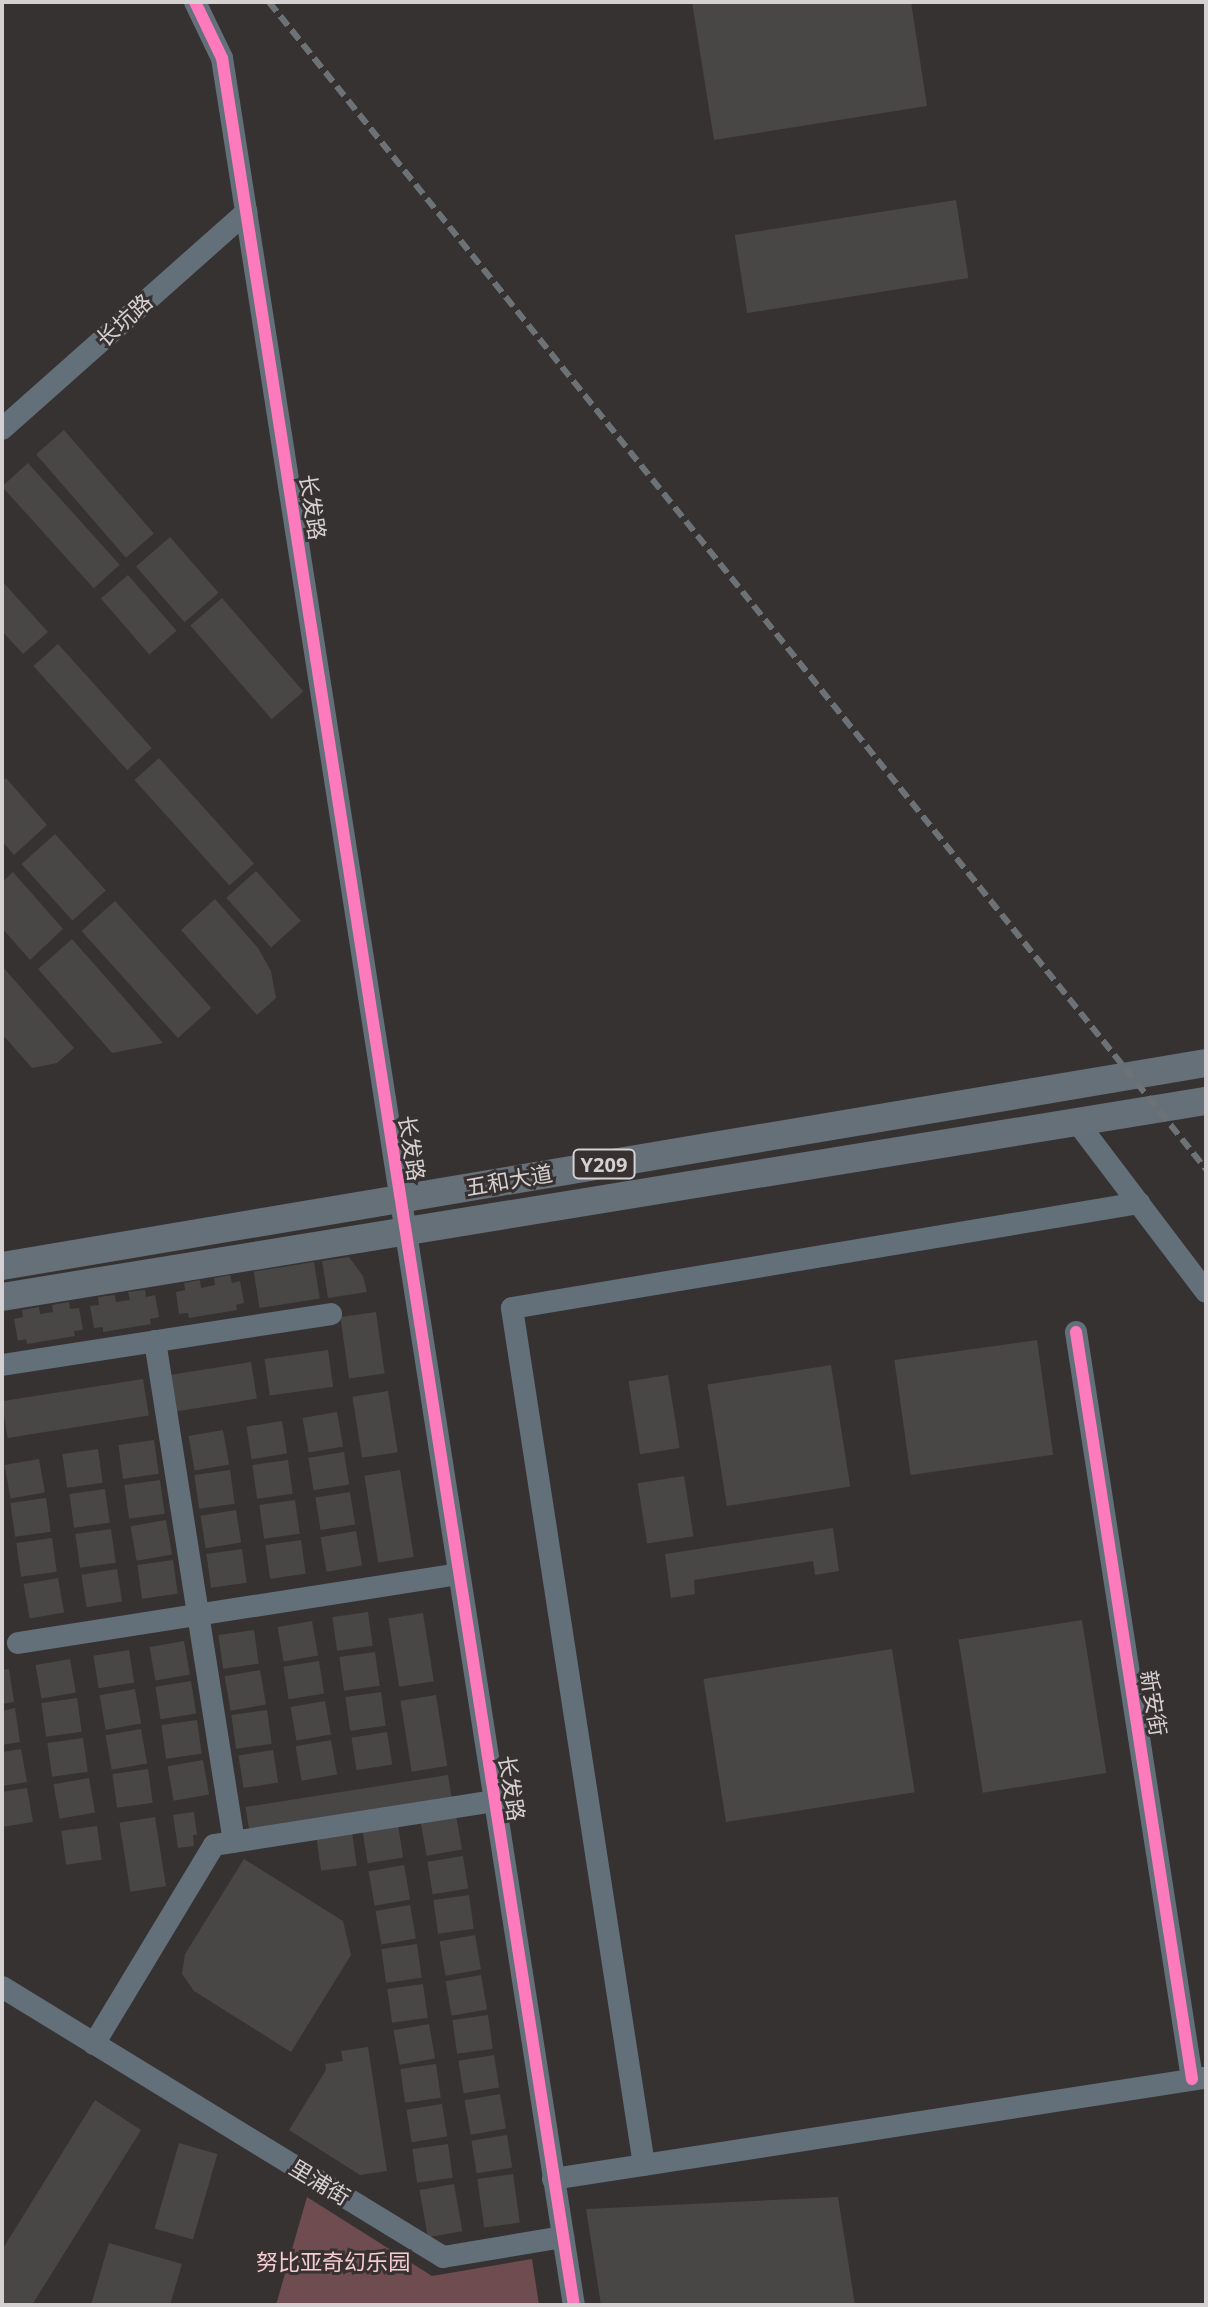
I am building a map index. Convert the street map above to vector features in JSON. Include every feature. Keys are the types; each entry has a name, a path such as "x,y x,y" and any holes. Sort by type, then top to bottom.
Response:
{"main road":[{"name":"五和大道","path":"2,1266 1206,1063"},
{"name":"五和大道","path":"2,1297 1206,1101"}],"street":[{"name":"长发路","path":"195,2 222,58 574,2305"},
{"name":"长坑路","path":"2,429 246,212"},
{"path":"1077,1122 1206,1292"},
{"path":"644,2165 512,1308 1139,1203"},
{"path":"2,1365 331,1314"},
{"name":"新安街","path":"1076,1332 1199,2078"},
{"path":"155,1341 234,1842"},
{"path":"18,1643 459,1574"},
{"path":"94,2044 214,1845 494,1801"},
{"name":"里浦街","path":"2,1987 443,2257 563,2237"},
{"path":"553,2179 1199,2078"}],"green space":[{"name":"努比亚奇幻乐园","path":"307,2197 432,2276 532,2259 539,2305 276,2305"}],"building":[{"path":"692,2 911,2 927,106 714,140"},
{"path":"956,200 968,278 747,313 735,235"},
{"path":"64,430 154,533 126,558 36,454"},
{"path":"28,463 120,565 94,588 2,486"},
{"path":"170,537 219,593 185,622 136,567"},
{"path":"128,575 177,631 149,654 101,599"},
{"path":"2,581 48,632 23,654 2,631"},
{"path":"222,598 303,692 272,719 190,626"},
{"path":"58,644 152,748 127,770 33,666"},
{"path":"159,758 254,864 229,886 134,780"},
{"path":"6,778 47,825 14,855 2,841 2,781"},
{"path":"55,834 106,890 72,921 22,864"},
{"path":"256,871 301,921 271,948 226,898"},
{"path":"13,872 63,929 30,960 2,928 2,882"},
{"path":"215,899 258,948 271,971 276,998 257,1015 181,930"},
{"path":"115,901 211,1008 178,1038 82,931"},
{"path":"72,939 163,1043 112,1053 38,969"},
{"path":"2,966 74,1048 57,1063 32,1068 2,1034"},
{"path":"349,1257 363,1276 367,1292 328,1298 322,1261"},
{"path":"314,1262 320,1299 260,1308 254,1272"},
{"path":"230,1275 232,1283 240,1281 244,1303 236,1305 237,1310 189,1318 188,1313 179,1314 176,1292 185,1290 184,1283 200,1280 201,1288 215,1285 214,1278"},
{"path":"145,1290 146,1297 155,1295 159,1317 150,1319 151,1324 103,1332 103,1327 94,1328 90,1306 99,1305 98,1297 115,1295 116,1302 130,1300 128,1292"},
{"path":"69,1302 70,1309 79,1308 83,1330 74,1331 75,1336 27,1344 26,1339 18,1341 14,1319 23,1317 22,1310 39,1307 40,1314 53,1312 52,1305"},
{"path":"376,1312 385,1373 349,1378 340,1317"},
{"path":"1037,1340 1053,1455 911,1475 894,1360"},
{"path":"328,1350 333,1387 270,1396 265,1359"},
{"path":"251,1362 257,1399 174,1412 168,1375"},
{"path":"831,1365 850,1486 727,1506 708,1385"},
{"path":"668,1375 680,1448 640,1454 628,1381"},
{"path":"143,1379 149,1416 8,1438 2,1401"},
{"path":"388,1391 398,1452 362,1458 352,1397"},
{"path":"337,1412 343,1446 309,1453 303,1418"},
{"path":"282,1421 287,1454 252,1459 246,1427"},
{"path":"223,1430 229,1464 195,1471 189,1436"},
{"path":"154,1440 159,1474 123,1479 118,1445"},
{"path":"98,1449 103,1483 67,1488 62,1454"},
{"path":"344,1452 349,1485 314,1490 308,1458"},
{"path":"39,1459 45,1492 10,1499 5,1465"},
{"path":"288,1460 293,1494 257,1499 252,1465"},
{"path":"230,1470 235,1504 199,1509 194,1475"},
{"path":"400,1470 414,1557 378,1563 364,1476"},
{"path":"684,1476 694,1536 647,1544 638,1483"},
{"path":"160,1480 165,1514 129,1519 124,1485"},
{"path":"105,1489 110,1523 74,1528 69,1494"},
{"path":"350,1492 355,1525 321,1530 315,1497"},
{"path":"46,1498 51,1532 15,1537 10,1503"},
{"path":"295,1500 300,1534 264,1539 259,1505"},
{"path":"236,1510 241,1543 206,1548 200,1516"},
{"path":"166,1520 172,1554 137,1561 131,1526"},
{"path":"833,1528 839,1571 815,1575 813,1561 694,1580 695,1594 671,1598 665,1554"},
{"path":"111,1529 116,1563 80,1568 75,1534"},
{"path":"356,1531 362,1565 327,1572 321,1537"},
{"path":"52,1538 57,1572 21,1577 16,1543"},
{"path":"301,1540 306,1574 270,1579 265,1545"},
{"path":"242,1549 247,1583 211,1588 206,1554"},
{"path":"173,1560 178,1594 142,1599 137,1565"},
{"path":"117,1569 122,1602 87,1607 81,1575"},
{"path":"58,1578 64,1612 30,1619 24,1584"},
{"path":"368,1612 373,1646 337,1651 332,1617"},
{"path":"423,1613 434,1681 399,1687 388,1618"},
{"path":"1082,1620 1106,1773 983,1793 959,1640"},
{"path":"312,1621 318,1655 284,1662 278,1627"},
{"path":"254,1630 259,1664 223,1669 218,1635"},
{"path":"184,1641 190,1674 155,1681 150,1647"},
{"path":"892,1649 915,1792 726,1822 703,1679"},
{"path":"129,1650 134,1683 99,1688 93,1656"},
{"path":"375,1652 380,1686 344,1691 339,1657"},
{"path":"70,1659 76,1692 41,1699 36,1665"},
{"path":"319,1661 324,1694 289,1699 283,1667"},
{"path":"9,1669 14,1702 2,1704 2,1670"},
{"path":"260,1670 266,1704 231,1711 225,1676"},
{"path":"191,1681 196,1714 161,1719 155,1687"},
{"path":"135,1689 141,1723 106,1730 100,1695"},
{"path":"381,1692 386,1726 350,1731 345,1697"},
{"path":"436,1695 447,1766 412,1772 400,1701"},
{"path":"77,1698 82,1732 46,1737 41,1703"},
{"path":"325,1701 331,1734 296,1741 291,1707"},
{"path":"15,1708 20,1742 2,1745 2,1711"},
{"path":"267,1710 272,1744 236,1749 231,1715"},
{"path":"197,1720 202,1754 166,1759 161,1725"},
{"path":"141,1729 147,1763 112,1770 106,1735"},
{"path":"387,1732 392,1765 357,1770 351,1738"},
{"path":"83,1738 88,1772 52,1777 47,1743"},
{"path":"331,1740 337,1774 302,1781 296,1746"},
{"path":"21,1749 27,1782 2,1786 2,1752"},
{"path":"273,1750 278,1783 244,1788 238,1755"},
{"path":"203,1760 209,1794 174,1801 168,1766"},
{"path":"148,1769 153,1803 117,1808 112,1774"},
{"path":"448,1775 452,1799 249,1831 246,1807"},
{"path":"89,1778 95,1812 60,1819 54,1784"},
{"path":"27,1788 33,1822 2,1827 2,1792"},
{"path":"194,1812 197,1835 193,1835 194,1846 178,1848 173,1815"},
{"path":"456,1815 462,1849 427,1856 421,1821"},
{"path":"155,1817 166,1886 130,1892 119,1823"},
{"path":"398,1825 403,1858 368,1863 362,1831"},
{"path":"97,1826 102,1860 66,1865 61,1831"},
{"path":"352,1832 357,1866 321,1871 316,1837"},
{"path":"463,1856 468,1889 433,1894 427,1862"},
{"path":"244,1859 343,1921 351,1955 291,2052 194,1991 182,1974 185,1954"},
{"path":"404,1865 410,1899 375,1906 369,1871"},
{"path":"469,1895 474,1929 438,1934 433,1900"},
{"path":"410,1905 416,1938 381,1945 376,1911"},
{"path":"475,1935 481,1969 446,1976 440,1941"},
{"path":"417,1944 422,1978 386,1983 381,1949"},
{"path":"481,1975 487,2009 452,2016 446,1981"},
{"path":"423,1984 428,2018 392,2023 387,1989"},
{"path":"488,2015 493,2049 457,2054 452,2020"},
{"path":"429,2024 435,2058 400,2065 394,2030"},
{"path":"368,2047 387,2171 360,2175 289,2130 326,2070 325,2064 343,2061 341,2051"},
{"path":"494,2055 499,2088 464,2093 458,2061"},
{"path":"436,2064 441,2098 405,2103 400,2069"},
{"path":"500,2094 506,2128 471,2135 465,2100"},
{"path":"95,2100 141,2130 32,2305 2,2305 2,2250"},
{"path":"442,2104 447,2137 412,2142 406,2110"},
{"path":"507,2135 512,2168 477,2173 471,2141"},
{"path":"179,2143 217,2154 193,2240 154,2229"},
{"path":"448,2144 453,2178 417,2183 412,2149"},
{"path":"513,2174 520,2223 484,2228 477,2179"},
{"path":"454,2184 462,2231 428,2237 420,2190"},
{"path":"838,2197 855,2305 601,2305 586,2209"},
{"path":"109,2243 182,2264 170,2305 91,2305"}],"railway":[{"path":"269,2 1206,1169"}],"cycle path":[{"path":"195,2 222,58 574,2305"},
{"path":"1076,1332 1192,2079"}]}
